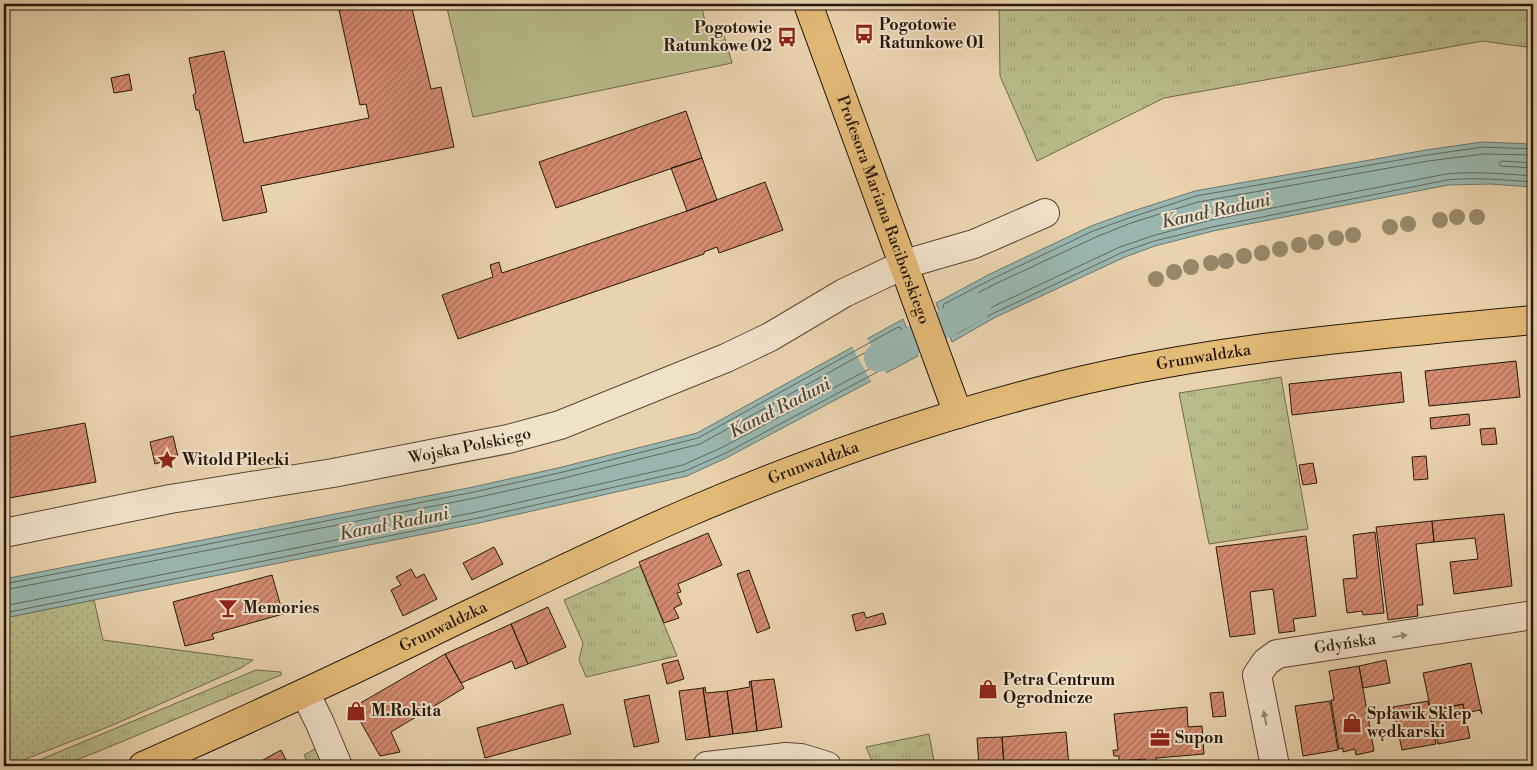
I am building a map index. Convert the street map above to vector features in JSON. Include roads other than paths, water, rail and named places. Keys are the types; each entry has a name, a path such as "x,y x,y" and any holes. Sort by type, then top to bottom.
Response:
{"main road":[{"name":"Profesora Mariana Raciborskiego","path":"808,4 905,264 958,414"},
{"name":"Grunwaldzka","path":"144,766 305,693 543,579 686,514 812,463 958,414 1130,369 1228,352 1533,320"}],"street":[{"name":"Wojska Polskiego","path":"4,533 170,499 333,473 508,439 560,425 726,358 770,337 844,293 905,264 974,244 1045,213"},
{"name":"Gdyńska","path":"1275,766 1257,675 1266,662 1277,654 1533,615"},
{"path":"305,693 338,766"},
{"path":"707,766 786,757 807,760 827,766"}],"water":[{"path":"1482,142 1533,144 1533,187 1490,184 1448,185 1213,231 1155,246 1125,257 994,318 952,342 936,303 990,274 1091,226 1195,191 1426,150"},
{"path":"903,319 918,356 728,457 687,476 479,523 4,618 4,579 473,487 697,433"}],"waterway":[{"name":"Kanał Raduni","path":"878,358 977,307"}],"place":[{"name":"Pogotowie Ratunkowe 01","path":"864,34"},
{"name":"Pogotowie Ratunkowe 02","path":"787,37"},
{"name":"Witold Pilecki","path":"167,460"},
{"name":"Memories","path":"228,608"},
{"name":"Petra Centrum Ogrodnicze","path":"988,689"},
{"name":"M.Rokita","path":"356,711"},
{"name":"Spławik Sklep wędkarski","path":"1352,723"},
{"name":"Supon","path":"1160,738"}]}
